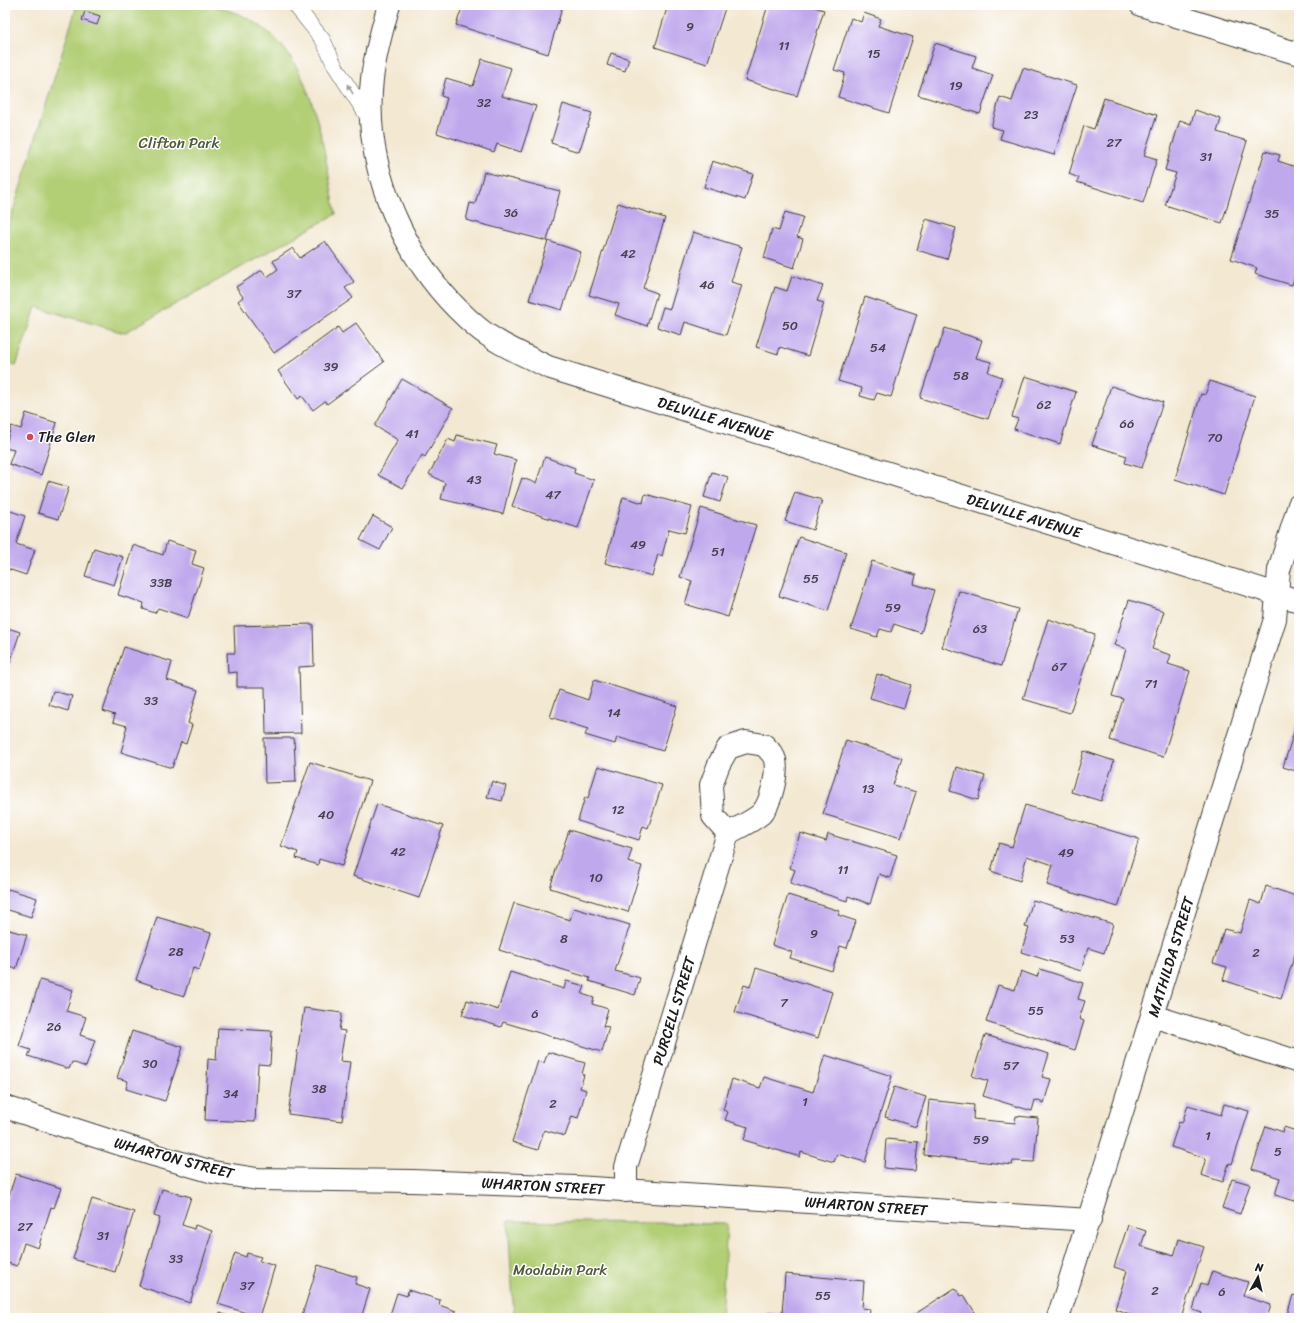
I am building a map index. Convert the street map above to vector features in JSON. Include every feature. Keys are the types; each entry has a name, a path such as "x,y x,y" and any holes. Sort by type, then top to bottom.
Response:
{"street":[{"name":"DELVILLE AVENUE","path":"389,5 380,38 372,79 371,122 374,151 381,180 396,217 421,265 447,299 478,328 548,367 1299,602"},
{"path":"1141,5 1299,54"},
{"name":"MATHILDA STREET","path":"1058,1318 1090,1220 1275,619 1279,570 1299,505"},
{"name":"PURCELL STREET","path":"626,1191 626,1167 728,833"},
{"path":"1153,1016 1299,1062"},
{"name":"WHARTON STREET","path":"5,1107 213,1172 257,1179 419,1181 626,1191 1090,1220"}],"lane":[{"path":"295,5 323,40 335,66 371,122"}],"green space":[{"name":"Clifton Park","path":"77,5 209,5 228,10 252,20 277,40 293,61 305,84 314,110 327,163 336,214 124,333 36,307 16,366 5,363 5,237"},
{"name":"Moolabin Park","path":"508,1221 727,1224 721,1318 514,1318"}],"building":[{"path":"463,5 563,5 548,54 456,25"},
{"path":"668,5 726,5 707,64 655,47"},
{"path":"768,5 808,5 824,10 797,96 745,80"},
{"path":"85,11 100,16 97,25 82,20"},
{"path":"864,13 881,19 878,26 913,37 889,113 838,97 845,73 834,70 851,18 861,22"},
{"path":"935,43 976,56 972,68 993,75 980,114 918,95"},
{"path":"611,53 629,59 625,71 607,65"},
{"path":"482,59 511,68 502,96 536,106 521,152 497,144 494,152 437,133 447,98 441,96 446,78 473,86"},
{"path":"1023,68 1077,85 1054,155 1000,139 1003,130 991,127 1000,97 1012,101"},
{"path":"1104,98 1157,115 1144,155 1157,159 1143,203 1077,182 1079,178 1069,174 1084,126 1094,129"},
{"path":"563,104 592,113 579,152 551,143"},
{"path":"1195,110 1221,119 1217,132 1247,141 1222,223 1165,205 1176,173 1165,170 1180,120 1191,124"},
{"path":"1265,151 1280,155 1278,161 1299,168 1299,262 1292,285 1255,274 1257,268 1231,259"},
{"path":"712,161 753,174 745,200 704,187"},
{"path":"484,172 560,191 547,241 466,220 470,203 475,204"},
{"path":"618,203 665,218 643,288 657,293 647,326 615,315 619,304 589,295"},
{"path":"785,212 803,217 797,237 803,239 794,268 764,258 772,229 779,231"},
{"path":"926,219 956,228 947,259 917,250"},
{"path":"693,232 742,247 731,282 742,285 726,335 685,322 681,335 657,327 663,307 670,309"},
{"path":"325,241 354,282 345,288 353,298 274,353 238,301 243,297 236,287 262,270 267,277 278,269 273,261 293,248 300,258"},
{"path":"548,241 581,252 562,310 529,300"},
{"path":"792,276 823,286 817,301 824,303 808,356 780,347 778,354 756,347 775,287 787,291"},
{"path":"865,297 917,314 891,397 877,393 874,400 860,396 862,388 838,381"},
{"path":"356,323 384,362 327,404 325,401 313,410 302,396 298,399 278,371 338,327 342,333"},
{"path":"945,328 982,340 976,358 991,362 988,372 1002,377 988,419 920,398 936,349 938,349"},
{"path":"1025,376 1076,392 1060,444 1014,429 1018,419 1012,417"},
{"path":"402,379 453,408 425,457 422,455 403,488 378,475 398,440 375,426"},
{"path":"1210,381 1255,396 1224,495 1175,479 1201,394 1205,395"},
{"path":"1111,386 1163,402 1142,468 1125,463 1127,456 1092,445"},
{"name":"The Glen","path":"26,413 57,423 41,475 9,464 14,450 5,448 11,426 21,429"},
{"path":"457,435 497,445 494,454 516,460 503,514 441,499 445,483 429,474 448,439 455,442"},
{"path":"545,457 575,468 574,473 594,480 578,528 512,506 522,478 536,483"},
{"path":"712,472 728,477 720,502 704,497"},
{"path":"48,481 69,487 58,519 38,513"},
{"path":"795,492 822,500 813,530 785,521"},
{"path":"645,494 692,507 685,533 669,529 662,556 658,554 652,576 605,563 623,497 643,503"},
{"path":"701,508 756,525 728,617 685,604 692,581 680,577"},
{"path":"5,509 25,516 16,544 35,550 26,575 8,569 7,573 5,573"},
{"path":"373,516 392,527 380,550 360,540"},
{"path":"799,537 846,552 828,611 779,596"},
{"path":"167,541 196,550 192,564 204,568 188,618 158,608 155,613 143,609 144,603 118,595 133,545 163,555"},
{"path":"94,548 123,557 114,585 85,576"},
{"path":"872,561 916,575 914,584 934,590 921,633 894,624 891,632 880,629 877,637 851,629"},
{"path":"959,591 1018,609 1001,666 942,647"},
{"path":"1129,600 1164,611 1152,649 1171,655 1168,664 1190,671 1163,757 1110,740 1123,699 1112,696 1126,649 1114,645"},
{"path":"1048,619 1095,634 1070,713 1023,699"},
{"path":"313,624 314,666 299,667 301,733 266,734 265,687 237,687 237,672 228,673 227,653 235,653 234,626"},
{"path":"5,627 20,632 5,678"},
{"path":"124,647 172,662 167,680 198,690 188,723 192,725 186,744 181,742 172,768 121,752 127,726 113,722 115,715 103,711"},
{"path":"877,674 911,685 904,708 870,698"},
{"path":"594,680 677,706 663,751 617,737 615,744 585,735 588,729 550,717 559,690 588,700"},
{"path":"53,691 72,696 68,711 49,705"},
{"path":"1299,716 1299,772 1283,767"},
{"path":"264,738 294,738 296,782 265,783"},
{"path":"846,740 902,758 893,785 916,792 901,838 823,814"},
{"path":"1084,751 1114,761 1101,801 1071,792"},
{"path":"310,762 370,781 342,866 319,859 318,865 296,858 298,852 281,846"},
{"path":"598,766 662,785 648,828 643,826 639,840 578,821 585,797 588,798"},
{"path":"957,767 985,776 978,800 950,791"},
{"path":"492,781 506,786 502,801 487,797"},
{"path":"377,804 443,826 419,898 353,876"},
{"path":"1025,805 1139,839 1118,907 1047,885 1053,865 1027,856 1020,881 991,871 999,843 1012,847"},
{"path":"569,830 632,849 628,862 642,866 628,912 550,888"},
{"path":"800,833 826,841 828,834 897,855 890,878 879,874 870,904 848,896 847,901 790,883 795,870 790,868"},
{"path":"1266,886 1299,897 1299,941 1281,999 1223,980 1227,967 1213,963 1224,929 1240,933 1250,900 1261,904"},
{"path":"8,889 37,898 31,917 5,909 5,899"},
{"path":"788,895 840,911 838,915 856,921 847,948 840,946 832,971 790,958 792,952 772,945"},
{"path":"1033,900 1113,924 1104,953 1088,948 1081,971 1021,952 1029,928 1025,927"},
{"path":"514,903 570,920 574,908 630,925 615,971 640,978 635,995 589,981 590,978 499,950"},
{"path":"157,917 211,933 199,970 193,968 184,996 136,980"},
{"path":"6,929 27,935 16,969 5,965"},
{"path":"756,968 832,992 818,1038 735,1012 744,985 750,987"},
{"path":"1040,969 1083,983 1078,999 1085,1001 1079,1019 1084,1021 1075,1050 986,1022 998,985 1015,990 1021,971 1037,977"},
{"path":"510,972 564,989 566,981 585,986 582,994 594,998 592,1004 608,1009 603,1026 609,1027 602,1052 503,1022 501,1027 462,1015 467,1000 498,1010"},
{"path":"40,980 73,990 66,1011 86,1017 80,1035 95,1040 86,1067 72,1062 69,1069 28,1056 31,1050 19,1046"},
{"path":"304,1008 342,1013 339,1030 345,1031 340,1061 350,1062 342,1121 288,1114"},
{"path":"218,1028 272,1031 270,1065 258,1064 255,1122 205,1120 208,1059 216,1060"},
{"path":"132,1031 183,1047 165,1101 126,1089 128,1081 117,1078"},
{"path":"985,1035 1049,1054 1042,1077 1051,1079 1044,1103 1035,1100 1032,1111 983,1096 988,1081 972,1076"},
{"path":"548,1052 585,1063 582,1074 584,1075 580,1088 586,1090 578,1118 572,1116 565,1136 544,1130 538,1150 512,1142 538,1061 544,1063"},
{"path":"825,1055 892,1076 865,1162 837,1154 834,1162 801,1152 800,1157 744,1140 748,1127 725,1120 728,1112 723,1110 732,1079 760,1088 764,1077 813,1092"},
{"path":"894,1087 926,1097 916,1127 885,1117"},
{"path":"929,1100 974,1105 973,1119 1015,1123 1016,1116 1038,1118 1034,1162 1013,1161 1012,1165 924,1155"},
{"path":"1224,1104 1249,1111 1232,1164 1229,1163 1223,1182 1201,1175 1206,1158 1171,1147 1179,1122 1182,1123 1188,1105 1221,1115"},
{"path":"1266,1126 1283,1132 1284,1127 1299,1132 1299,1190 1295,1201 1275,1195 1280,1178 1252,1169"},
{"path":"886,1139 918,1142 915,1171 884,1168"},
{"path":"16,1174 61,1188 54,1208 51,1207 38,1248 24,1243 17,1266 5,1262 5,1207"},
{"path":"1232,1179 1250,1184 1240,1214 1222,1208"},
{"path":"162,1189 191,1197 182,1225 194,1229 195,1225 212,1231 190,1303 139,1286 160,1218 154,1216"},
{"path":"92,1199 134,1212 115,1272 73,1259"},
{"path":"1128,1225 1146,1231 1141,1246 1174,1256 1179,1239 1204,1247 1181,1318 1129,1318 1130,1314 1115,1309 1127,1271 1114,1267"},
{"path":"235,1253 246,1257 247,1253 261,1257 259,1261 275,1266 259,1317 218,1304"},
{"path":"318,1265 357,1277 355,1284 370,1289 361,1318 301,1318"},
{"path":"1212,1271 1248,1282 1243,1296 1271,1305 1267,1318 1200,1318 1202,1313 1193,1310 1201,1283 1207,1286"},
{"path":"785,1274 864,1281 862,1308 870,1309 869,1318 767,1318 768,1313 782,1314"},
{"path":"955,1288 961,1296 964,1295 978,1317 977,1318 909,1318"},
{"path":"408,1290 440,1300 439,1305 456,1311 454,1318 389,1318 397,1293 407,1296"},
{"path":"1293,1295 1299,1297 1299,1318 1286,1318"},
{"path":"220,1313 234,1318 219,1318"}],"place":[{"name":"The Glen","path":"30,437"}]}
